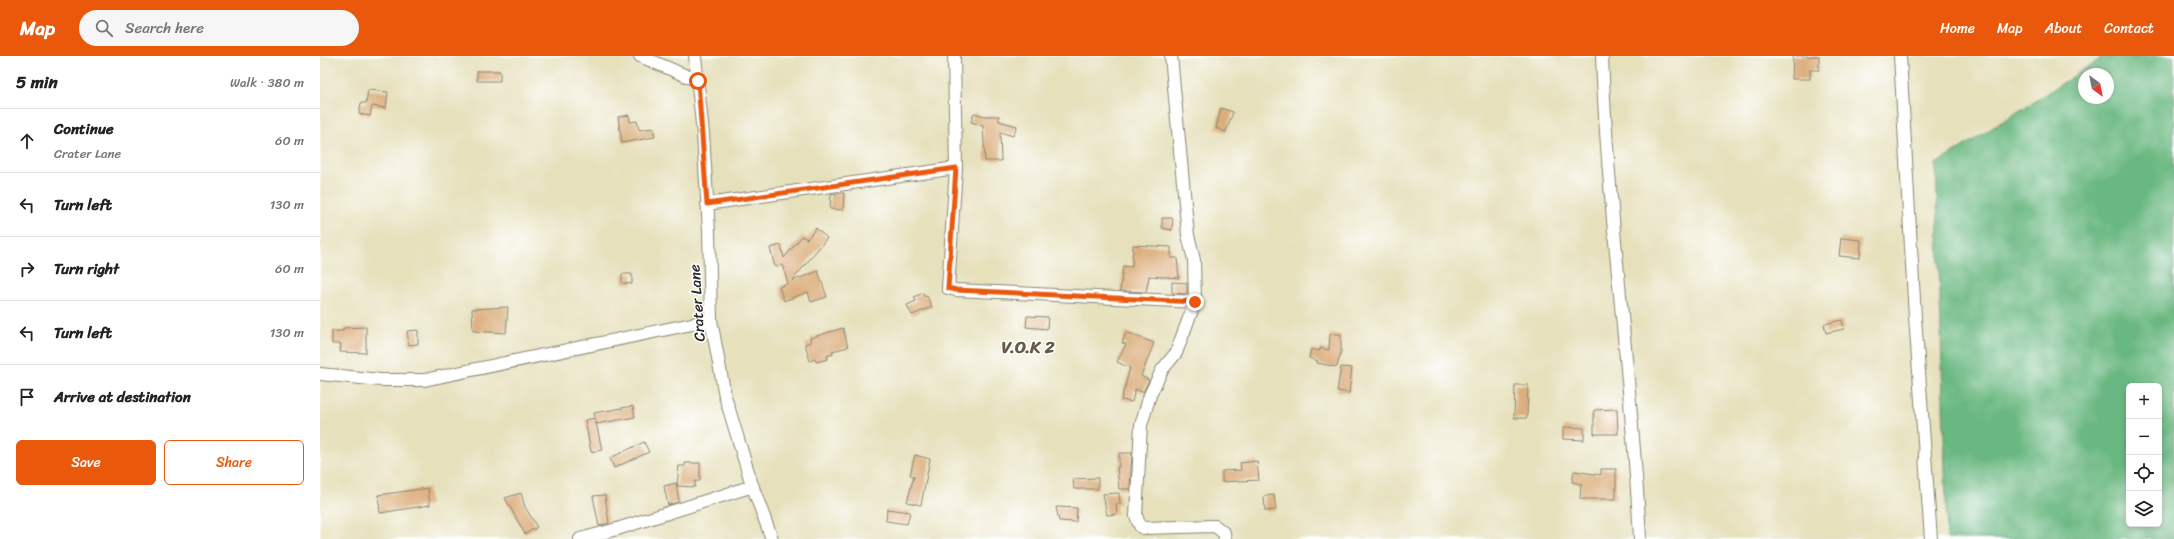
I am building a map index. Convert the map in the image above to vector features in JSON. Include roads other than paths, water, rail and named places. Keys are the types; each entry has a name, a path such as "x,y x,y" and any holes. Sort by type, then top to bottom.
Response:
{"street":[{"path":"640,56 698,81"},
{"name":"Crater Lane","path":"696,56 707,204 711,285 711,320 725,396 753,486 772,539"},
{"path":"954,56 956,168 948,288 956,290 1195,302"},
{"path":"1171,56 1188,235 1194,260 1195,302 1176,353 1162,370 1150,395 1141,425 1136,516 1140,526 1143,528 1215,526 1224,533 1225,539"},
{"path":"1602,56 1617,274 1636,454 1640,539"},
{"path":"1900,56 1915,317 1931,539"},
{"path":"707,204 956,168"},
{"path":"320,374 381,380 424,380 711,320"},
{"path":"580,539 617,529 753,486"}],"district":[{"name":"V.O.K 2","path":"1028,347"}]}
